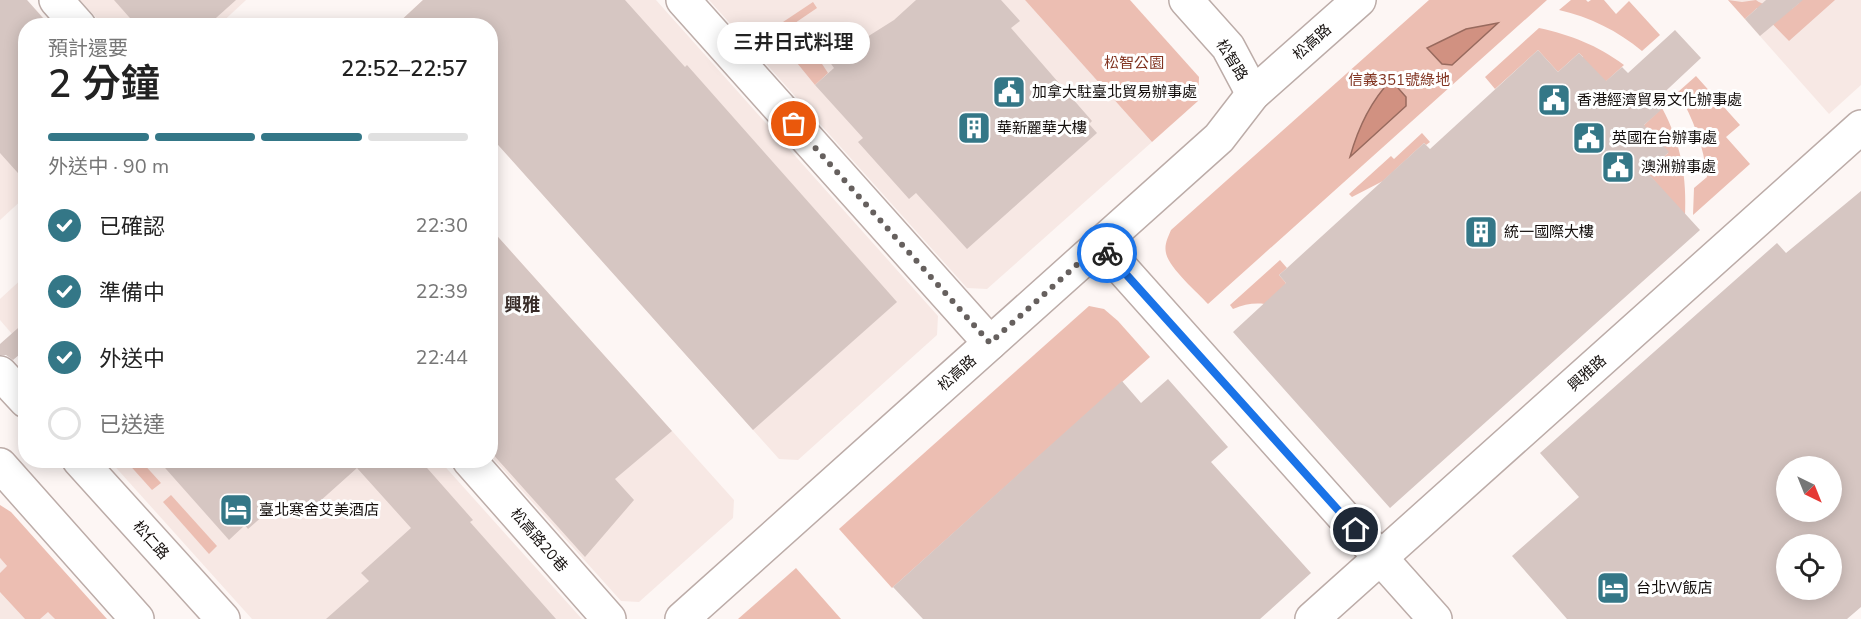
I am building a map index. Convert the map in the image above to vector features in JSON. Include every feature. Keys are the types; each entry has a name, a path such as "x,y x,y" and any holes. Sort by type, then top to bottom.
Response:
{"street":[{"path":"56,0 72,18"},
{"path":"683,0 990,343"},
{"name":"松智路","path":"1186,0 1228,47 1253,94"},
{"name":"松高路","path":"682,619 1219,138 1253,94 1359,0"},
{"name":"興雅路","path":"1312,619 1861,127"},
{"path":"1100,244 1435,619"},
{"path":"0,373 18,392"},
{"path":"0,465 137,619"},
{"name":"松仁路","path":"86,468 223,619"},
{"name":"松高路20巷","path":"476,468 609,619"}],"shaded area":[{"path":"0,0 27,0 44,18 18,18 18,203 0,220"},
{"path":"80,0 246,0 227,18 97,18"},
{"path":"423,0 656,0 938,316 937,335 798,460 779,459 498,144 498,18 404,18"},
{"path":"709,0 1025,0 1152,142 987,289 967,288"},
{"path":"1728,0 1861,0 1861,85 1829,114"},
{"path":"1498,23 1452,65 1442,64 1427,48 1466,29"},
{"path":"1391,80 1406,97 1406,106 1350,157 1366,116 1377,97"},
{"path":"498,237 734,500 733,518 639,602 621,601 498,464"},
{"path":"18,282 18,341 0,320 0,299"},
{"path":"116,468 446,468 582,619 252,619"},
{"path":"0,558 7,566 55,619 0,619"}],"green space":[{"name":"松智公園","path":"1025,0 1130,0 1199,77 1198,101 1152,142"},
{"name":"信義351號綠地","path":"1429,0 1547,0 1208,304 1178,273 1168,259 1166,247 1171,230"},
{"path":"1571,0 1588,2 1604,0 1616,14 1629,1 1660,35 1642,51 1603,26 1559,10"},
{"path":"1728,0 1742,2 1756,0 1768,6 1792,9 1799,3 1798,0 1835,0 1789,41 1757,8 1745,19"},
{"path":"813,2 817,8 795,23 828,73 815,85 784,47 774,28"},
{"path":"1539,28 1583,42 1624,65 1602,85 1579,61 1583,57 1579,53 1558,72 1538,50 1495,89 1485,77"},
{"path":"1696,76 1740,125 1726,137 1750,164 1693,215 1694,188 1707,177 1697,133 1678,92"},
{"path":"1662,108 1674,134 1684,174 1685,217 1647,172 1668,153 1641,128"},
{"path":"1422,133 1430,142 1426,145 1424,143 1383,181 1352,197 1349,194 1391,156 1394,159"},
{"path":"1280,260 1287,268 1279,275 1286,283 1275,306 1254,304 1233,309 1230,305"},
{"path":"1089,306 1104,309 1118,321 1150,357 892,588 839,529"},
{"path":"132,468 147,468 161,483 152,490"},
{"path":"171,495 217,546 209,554 163,502"},
{"path":"0,505 11,512 107,619 55,619 48,612 40,619 25,619 0,592 0,573 7,566 0,558"},
{"path":"796,568 841,619 738,619"}],"building":[{"path":"0,0 27,0 43,18 18,18 18,173 0,153"},
{"path":"114,0 236,0 216,18 130,18"},
{"path":"423,0 625,0 685,67 687,65 897,302 753,430 498,145 498,18 404,18"},
{"name":"華新麗華大樓","path":"916,0 1001,0 1020,21 1011,28 1092,121 1089,124 1097,133 967,249 916,193 909,199 858,142 863,138 815,85 834,68 829,61 894,20"},
{"path":"1766,0 1803,0 1760,36 1745,19"},
{"name":"統一國際大樓","path":"1675,30 1701,58 1654,102 1661,110 1644,125 1669,152 1647,172 1700,230 1390,508 1233,332 1286,283 1279,275 1424,143 1430,149 1538,50 1558,72 1579,53 1606,81 1622,67 1628,73"},
{"path":"1861,191 1861,607 1847,619 1567,619 1512,556 1579,497 1540,453 1777,243 1786,253"},
{"path":"498,237 672,431 615,479 634,500 585,557 498,460"},
{"path":"18,328 18,356 13,360 6,355 0,355 0,344"},
{"path":"1168,379 1228,447 1211,462 1311,573 1260,619 923,619 893,587 1122,381 1141,403"},
{"path":"165,468 357,468 299,520 281,500 248,529 245,525 229,540"},
{"path":"357,468 427,468 473,520 470,522 556,619 326,619 369,581 361,573 411,528"}],"way so far":[{"path":"794,124 990,343 1100,244 1107,253"}],"place":[{"name":"加拿大駐臺北貿易辦事處","path":"1009,92"},
{"name":"香港經濟貿易文化辦事處","path":"1554,100"},
{"name":"三井日式料理","path":"794,124"},
{"name":"華新麗華大樓","path":"974,128"},
{"name":"英國在台辦事處","path":"1589,138"},
{"name":"澳洲辦事處","path":"1618,167"},
{"name":"統一國際大樓","path":"1481,232"},
{"name":"臺北寒舍艾美酒店","path":"236,510"},
{"name":"台北W飯店","path":"1613,588"}],"district":[{"name":"興雅","path":"522,305"}],"route":[{"path":"1107,253 1356,530"}]}
